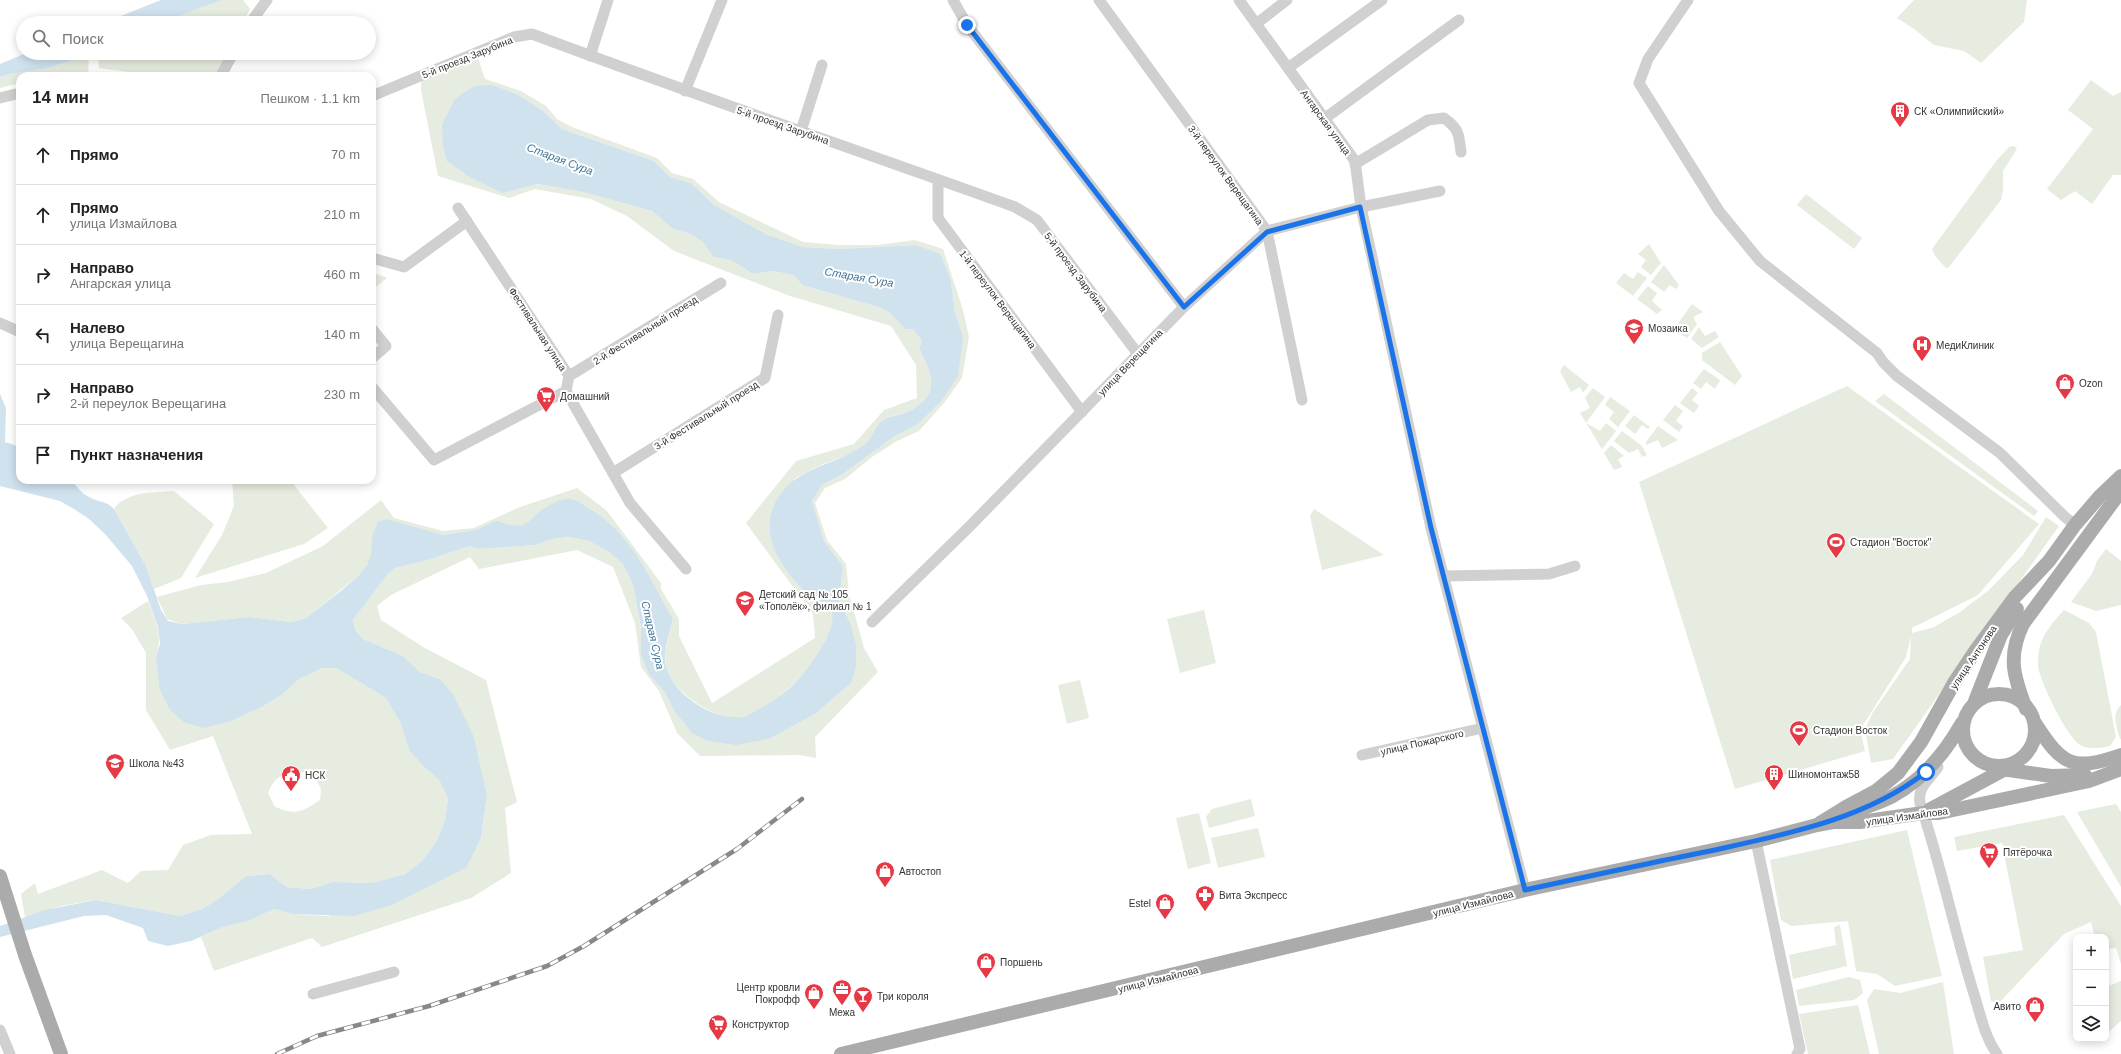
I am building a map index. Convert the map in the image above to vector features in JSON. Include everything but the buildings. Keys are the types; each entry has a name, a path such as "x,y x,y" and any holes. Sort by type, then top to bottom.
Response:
{"main road":[{"name":"улица Антонова","path":"1817,825 1846,806 1876,791 1898,773 1920,742 1954,683 2015,597 2050,561 2076,525 2100,496 2121,476"},
{"path":"1923,813 2027,754 2032,746 2036,734 2030,714 2017,684 2013,664 2013,650 2017,637 2023,624 2121,490"},
{"path":"2076,525 2091,533"},
{"path":"2005,767 1980,761 1967,749 1964,739 1963,722 1965,714 1975,701 2001,635 2050,561"},
{"path":"1975,701 1984,696 2004,695 2013,698 2030,714 2051,748 2064,759 2083,764 2096,764 2121,755"},
{"path":"1833,822 1891,797 1926,772 1942,755 1963,722"},
{"name":"улица Измайлова","path":"2005,767 2051,776 2114,771"},
{"name":"улица Измайлова","path":"841,1054 1525,890 1756,841 1817,825 1833,822 1860,822 1923,813 1939,813 2089,781 2114,771"},
{"path":"0,876 25,955 62,1054"}],"street":[{"path":"255,16 267,0"},
{"path":"590,56 608,0"},
{"path":"685,91 722,0"},
{"path":"953,0 967,25 1184,307"},
{"name":"3-й переулок Верещагина","path":"1098,0 1267,232 1302,400"},
{"name":"Ангарская улица","path":"1239,0 1355,164 1360,207 1431,528 1525,890"},
{"path":"1256,24 1288,0"},
{"path":"1288,68 1382,0"},
{"path":"1688,0 1648,59 1639,83 1719,211 1760,261 1877,352 1883,362 1897,376 2000,453 2065,517 2076,525"},
{"path":"1324,119 1459,20"},
{"name":"5-й проезд Зарубина","path":"376,94 514,37 532,34 685,91 801,130 1015,207 1037,220 1138,354"},
{"path":"224,72 230,60"},
{"path":"801,130 822,65"},
{"path":"0,98 16,94"},
{"path":"1355,164 1428,120 1444,118 1454,125 1459,134 1461,152"},
{"name":"1-й переулок Верещагина","path":"938,180 938,218 1082,412"},
{"name":"улица Верещагина","path":"872,622 1082,412 1184,307 1267,232 1360,207 1440,191"},
{"name":"Фестивальная улица","path":"458,208 569,376 566,391"},
{"path":"376,259 404,267 467,221"},
{"name":"2-й Фестивальный проезд","path":"569,376 720,283"},
{"name":"3-й Фестивальный проезд","path":"613,473 765,378 778,315"},
{"path":"0,323 16,330"},
{"path":"376,334 386,346 376,355"},
{"path":"376,392 434,460 566,391 630,503 686,569"},
{"path":"1444,576 1549,574 1576,566"},
{"name":"улица Пожарского","path":"1362,755 1483,728"},
{"path":"1942,755 1936,770 1920,792 1919,798 1967,971 1984,1026 1997,1054"},
{"path":"1756,841 1800,1049 1797,1054"},
{"path":"313,994 394,972"},
{"path":"0,1030 10,1054"}],"shaded area":[{"path":"222,0 243,0 250,9 246,16 179,16"},
{"path":"1914,0 2027,0 2024,22 1981,63 1964,51 1934,45 1897,18"},
{"path":"477,55 485,79 521,91 546,106 557,119 572,127 657,158 672,173 693,179 719,202 803,242 838,245 878,245 915,240 943,249 963,310 969,337 962,378 944,403 919,431 897,441 872,457 845,479 825,488 815,503 827,540 846,564 849,594 864,648 878,672 815,737 816,758 800,755 700,756 677,733 659,691 641,667 635,623 613,567 577,550 479,569 470,557 391,595 377,606 381,620 423,647 486,680 517,802 505,808 511,873 471,898 322,947 312,938 214,971 201,937 223,927 249,921 274,909 293,914 328,916 467,867 481,838 487,795 474,737 440,679 420,672 403,656 363,639 355,630 353,620 387,575 395,568 428,560 470,546 479,549 535,545 553,539 569,537 589,541 609,552 623,564 633,585 649,674 666,694 771,738 815,714 851,683 849,620 839,602 843,566 824,541 812,501 822,485 843,474 895,436 918,424 963,336 955,312 951,281 916,245 838,249 803,247 768,235 714,205 691,183 670,177 654,161 562,129 543,111 519,95 493,85 503,193 536,184 583,192 652,211 673,229 688,233 703,242 713,257 731,260 753,274 772,271 794,275 802,285 878,307 890,313 905,329 913,329 922,341 919,349 928,368 931,385 925,400 907,412 886,418 876,428 866,444 861,448 821,465 794,479 804,591 825,605 833,617 832,627 818,656 810,667 783,693 752,714 733,718 708,710 696,703 676,685 669,675 666,665 666,648 673,620 587,507 573,499 537,514 527,525 513,527 497,522 475,530 442,535 431,532 372,537 371,553 367,565 359,575 306,618 291,622 249,617 182,624 167,619 157,597 201,585 228,582 266,573 323,546 381,500 394,518 443,531 474,528 520,507 577,488 607,511 661,583 661,589 679,619 679,636 712,703 815,638 813,614 746,523 796,461 854,444 884,410 917,398 916,365 891,326 790,296 674,251 627,216 591,199 535,189 509,198 438,176 421,90 421,77"},
{"path":"75,60 89,60 88,72 22,72 48,68"},
{"path":"98,60 225,60 218,72 128,72 99,68"},
{"path":"16,73 16,84 0,88 0,77"},
{"path":"2091,80 2113,96 2121,92 2121,175 2113,175 2092,204 2075,191 2061,200 2047,189 2093,129 2068,110"},
{"path":"2014,146 2017,149 2003,171 2003,191 2001,200 1949,267 1946,268 1935,256 1932,249 1997,160 2009,147"},
{"path":"1806,194 1862,238 1854,249 1797,205"},
{"path":"1649,244 1661,263 1651,275 1641,267 1646,260 1638,254"},
{"path":"1664,265 1679,285 1676,289 1670,285 1664,292 1651,282"},
{"path":"1638,272 1647,278 1633,296 1616,283 1624,273 1633,279"},
{"path":"376,274 387,278 376,287"},
{"path":"1648,286 1657,293 1652,301 1662,310 1657,314 1637,299"},
{"path":"1692,304 1703,312 1693,317 1697,324 1687,338 1674,329"},
{"path":"1699,327 1705,336 1715,331 1719,337 1702,348 1691,339"},
{"path":"1720,342 1742,376 1735,385 1702,360 1702,353"},
{"path":"1564,365 1589,385 1583,393 1580,387 1571,392 1560,371"},
{"path":"1704,369 1720,380 1715,389 1706,382 1701,389 1693,383"},
{"name":"Стадион \"Восток\"","path":"1847,386 2039,524 1978,595 1912,628 1912,633 1934,627 1960,612 1989,590 2023,555 2046,517 2059,526 1893,759 1871,763 1865,729 1873,712 1910,659 1911,636 1906,657 1860,730 1865,751 1735,789 1639,482"},
{"path":"1593,388 1605,397 1586,423 1580,413 1590,408 1585,398"},
{"path":"1692,388 1698,393 1692,400 1699,406 1694,413 1680,403"},
{"path":"1884,394 2038,511 2034,516 1875,401"},
{"path":"1610,397 1630,411 1618,427 1609,419 1614,412 1605,405"},
{"path":"1675,405 1683,411 1676,421 1683,426 1679,432 1663,420"},
{"path":"1634,415 1650,427 1648,429 1642,425 1635,434 1625,426"},
{"path":"1586,423 1600,431 1606,423 1616,431 1602,449"},
{"path":"1658,426 1678,440 1662,448 1658,440 1646,445 1646,442"},
{"path":"1622,431 1642,446 1647,455 1642,457 1638,449 1629,453 1614,441"},
{"path":"1611,445 1624,456 1618,459 1622,467 1614,470 1604,453"},
{"path":"232,484 293,484 328,528 304,544 195,578 222,535 234,506"},
{"path":"174,491 214,524 181,578 154,589 146,566 114,509 119,503 133,496"},
{"path":"1314,509 1384,555 1322,570 1310,516"},
{"path":"2106,549 2121,561 2121,605 2096,611 2071,602 2092,574 2097,561"},
{"path":"148,601 158,628 159,635 156,657 231,721 262,707 283,694 299,679 322,668 336,668 386,698 401,724 409,750 423,766 439,780 448,798 445,821 436,842 422,861 405,874 372,883 332,882 311,889 287,887 270,874 246,876 217,900 202,909 180,916 96,900 61,906 25,917 21,894 35,883 38,894 102,870 128,883 141,871 168,870 183,845 211,835 252,834 213,736 170,750 146,710 146,653 132,629 121,618","holes":["303,772 314,775 321,789 320,800 308,808 293,812 275,807 268,793 277,779 290,773"]},
{"path":"1204,610 1216,663 1180,673 1167,619"},
{"path":"2064,610 2089,623 2096,632 2116,737 2110,746 2087,748 2083,747 2074,740 2061,721 2040,675 2038,657 2042,639 2048,629"},
{"path":"1080,680 1089,718 1067,724 1058,685"},
{"path":"2121,705 2121,739 2120,739 2115,717"},
{"path":"1251,799 1255,816 1209,828 1206,817 1212,809"},
{"path":"2116,804 2121,812 2121,887 2077,812"},
{"path":"1199,813 1211,863 1188,869 1176,818"},
{"path":"2064,815 2121,906 2121,964 2116,948 2109,949 2109,934 2094,934 2091,922 2064,934 1998,1004 1991,1001 1983,957 2023,950 2002,843 1957,851 1954,837"},
{"path":"1258,828 1265,857 1218,868 1211,838"},
{"path":"1907,830 1942,976 1895,986 1877,974 1856,971 1848,921 1791,926 1781,920 1770,860"},
{"path":"1840,925 1847,966 1793,979 1789,955 1836,945 1834,927"},
{"path":"1849,977 1860,980 1863,993 1854,1000 1799,1006 1796,990"},
{"path":"2121,981 2121,1021 2109,1031 2109,1006 2109,986"},
{"path":"1943,982 1954,1054 1879,1054 1867,1000 1874,989 1900,993"},
{"path":"1858,1005 1870,1054 1808,1054 1799,1014"}],"water":[{"path":"161,0 222,0 179,16 121,16"},
{"path":"16,57 16,60 74,60 48,68 16,72 0,77 0,64"},
{"name":"Старая Сура","path":"493,85 519,95 543,111 562,129 654,161 670,177 691,183 714,205 768,235 803,247 838,249 916,245 940,254 951,281 955,312 963,336 958,376 942,400 918,424 895,436 843,474 822,485 812,501 824,541 843,566 839,602 849,620 856,644 856,667 851,683 815,714 771,738 736,745 708,741 692,733 674,710 666,694 649,674 641,654 641,628 633,585 623,564 609,552 589,541 569,537 553,539 535,545 479,549 470,546 428,560 395,568 387,575 353,620 355,630 363,639 403,656 420,672 440,679 453,694 474,737 487,795 481,838 467,867 392,905 354,916 293,914 274,909 249,921 223,927 191,941 168,946 148,941 143,928 106,915 84,916 0,937 0,926 45,910 96,900 180,916 202,909 217,900 246,876 270,874 287,887 311,889 332,882 372,883 405,874 422,861 436,842 445,821 448,798 439,780 423,766 409,750 401,724 386,698 336,668 322,668 299,679 283,694 262,707 231,721 203,728 184,722 170,710 160,690 156,657 160,644 158,627 147,596 132,566 105,534 89,519 74,509 60,501 0,486 0,394 6,408 5,442 16,446 16,484 75,484 85,494 94,500 111,506 146,566 161,610 168,621 182,624 249,617 291,622 306,618 342,590 359,575 367,565 371,553 372,537 378,522 386,519 443,535 475,530 497,521 509,525 523,525 550,505 561,500 569,499 578,501 603,518 628,543 638,558 673,620 668,637 665,661 670,677 677,687 696,704 719,715 731,717 746,716 780,696 791,687 801,677 824,643 831,627 832,613 829,608 804,590 786,570 779,558 770,534 770,522 773,509 779,496 787,486 797,478 853,452 870,439 878,425 885,419 907,412 925,400 931,385 928,368 919,349 922,341 913,329 905,329 890,313 878,307 802,285 794,275 772,271 753,274 731,260 713,257 703,242 688,233 673,229 652,211 583,192 537,184 503,193 471,178 447,161 443,147 442,124 455,99 474,86"}],"railway":[{"path":"277,1054 317,1036 429,1006 547,966 584,946 737,849 802,799"}],"place":[{"name":"СК «Олимпийский»","path":"1900,128"},
{"name":"Мозаика","path":"1634,345"},
{"name":"МедиКлиник","path":"1922,362"},
{"name":"Ozon","path":"2065,400"},
{"name":"Домашний","path":"546,413"},
{"name":"Стадион \"Восток\"","path":"1836,559"},
{"name":"Детский сад № 105 «Тополёк», филиал № 1","path":"745,617"},
{"name":"Стадион Восток","path":"1799,747"},
{"name":"Школа №43","path":"115,780"},
{"name":"Шиномонтаж58","path":"1774,791"},
{"name":"НСК","path":"291,792"},
{"name":"Пятёрочка","path":"1989,869"},
{"name":"Автостоп","path":"885,888"},
{"name":"Вита Экспресс","path":"1205,912"},
{"name":"Estel","path":"1165,920"},
{"name":"Поршень","path":"986,979"},
{"name":"Межа","path":"842,1006"},
{"name":"Центр кровли Покрофф","path":"814,1010"},
{"name":"Три короля","path":"863,1013"},
{"name":"Авито","path":"2035,1023"},
{"name":"Конструктор","path":"718,1041"}],"route":[{"path":"967,25 1184,307 1267,232 1360,207 1431,528 1525,890 1756,841 1779,834 1833,822 1891,797 1926,772"}]}
